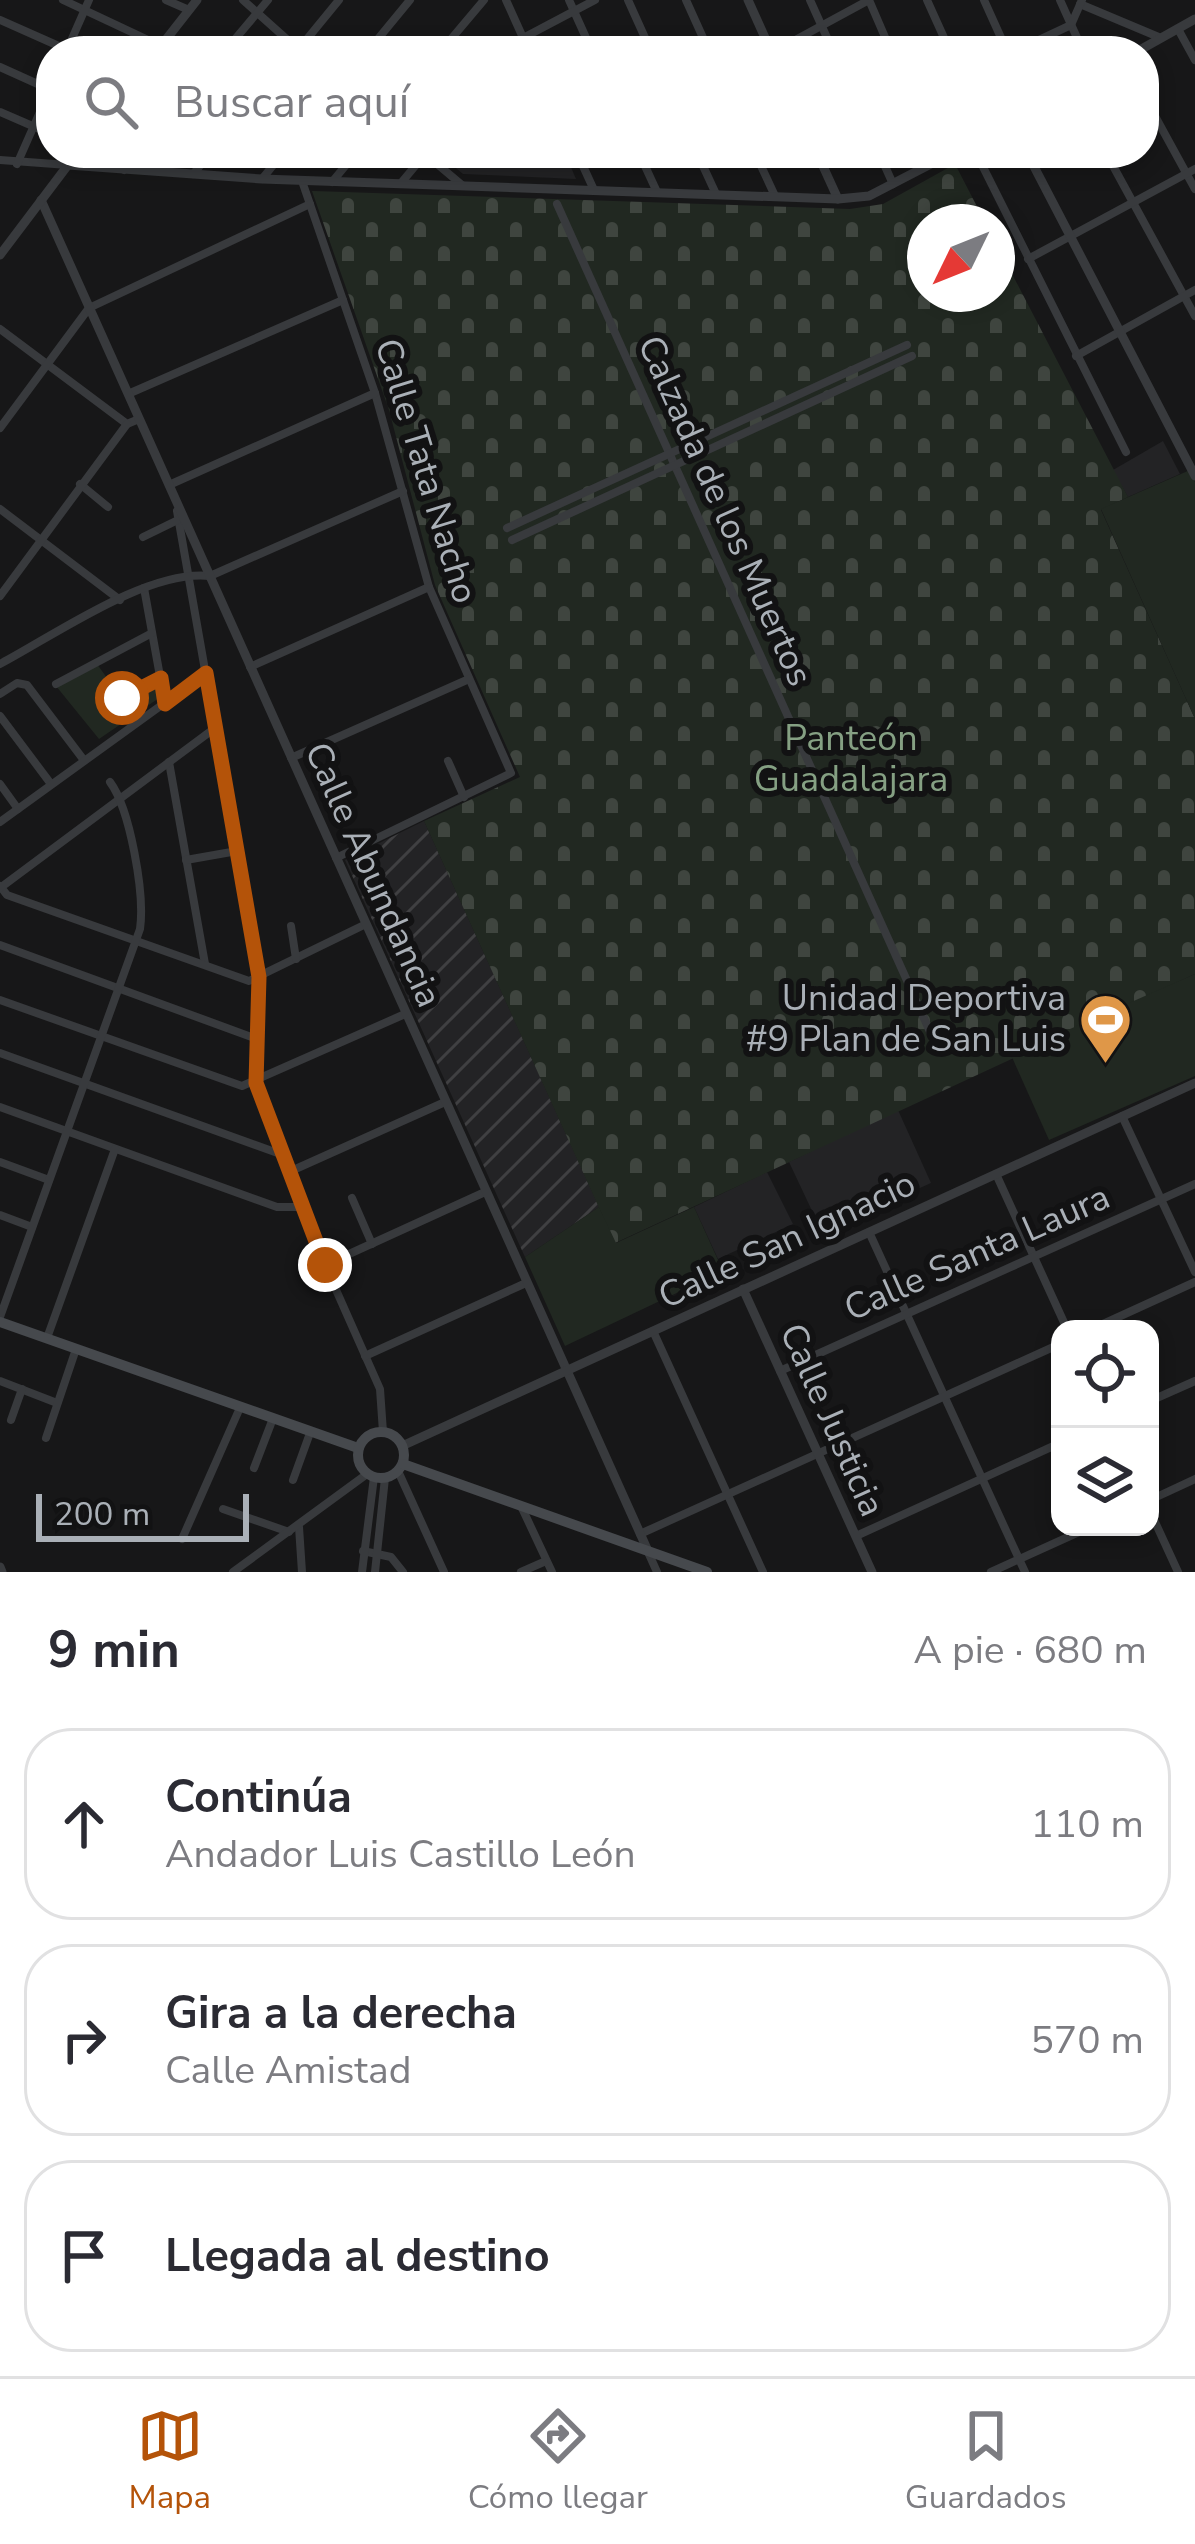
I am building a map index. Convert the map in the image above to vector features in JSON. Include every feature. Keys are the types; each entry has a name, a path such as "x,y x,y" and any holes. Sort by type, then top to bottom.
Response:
{"main road":[{"path":"0,1320 237,1409 358,1448 375,1476 400,1467 707,1572"},
{"path":"358,1448 369,1435 383,1432 402,1446 400,1467"}],"street":[{"path":"63,0 87,5 139,36"},
{"path":"166,0 189,10"},
{"path":"168,36 197,0"},
{"path":"243,0 283,36"},
{"path":"238,36 268,0"},
{"path":"309,36 339,0"},
{"path":"380,36 410,0"},
{"path":"454,36 484,0"},
{"path":"506,0 522,36"},
{"path":"569,0 585,36"},
{"path":"527,36 595,0"},
{"path":"628,0 644,36"},
{"path":"686,0 702,36"},
{"path":"748,0 766,36"},
{"path":"810,0 825,36"},
{"path":"802,36 869,0 885,36"},
{"path":"927,0 943,36"},
{"path":"984,0 1003,36"},
{"path":"1060,0 1076,36"},
{"path":"1046,36 1071,25 1081,2 1156,36"},
{"path":"74,36 87,5"},
{"path":"0,20 36,36"},
{"path":"1160,38 1195,20"},
{"path":"1178,29 1195,60"},
{"path":"0,68 36,83"},
{"path":"0,112 36,128"},
{"path":"17,164 36,120"},
{"path":"1159,120 1191,171 1195,189"},
{"path":"0,160 36,164"},
{"path":"0,255 66,168"},
{"path":"102,168 302,181 838,199 869,196 920,168"},
{"path":"192,176 199,168"},
{"path":"262,179 271,168"},
{"path":"332,182 344,168"},
{"path":"401,183 413,168"},
{"path":"443,168 464,186"},
{"path":"584,168 594,190"},
{"path":"646,168 657,192"},
{"path":"704,168 716,194"},
{"path":"762,168 775,196"},
{"path":"825,168 838,199"},
{"path":"886,168 893,185"},
{"path":"983,168 1126,452"},
{"path":"1035,168 1195,476"},
{"path":"1114,168 1195,316"},
{"path":"1028,260 1191,171"},
{"name":"Calle Tata Nacho","path":"302,181 375,393 429,587 512,773 464,797"},
{"name":"Calle Abundancia","path":"41,200 128,394 133,421 169,485 657,1572"},
{"path":"0,428 89,308 310,204"},
{"name":"Calzada de los Muertos","path":"557,204 932,1036"},
{"path":"1076,356 1195,290"},
{"path":"128,394 343,300"},
{"path":"0,329 133,421 80,484 0,596"},
{"path":"507,528 907,345"},
{"path":"512,540 912,356"},
{"path":"169,485 375,393"},
{"path":"1180,446 1195,438"},
{"path":"80,484 108,507"},
{"path":"0,664 144,588 188,574 210,576 403,491"},
{"path":"0,509 121,600"},
{"path":"143,537 181,519 259,977 256,1083 325,1265 383,1399 383,1432"},
{"path":"250,667 429,587"},
{"path":"144,588 165,704"},
{"path":"56,684 152,633"},
{"path":"0,822 206,673"},
{"path":"122,698 161,678"},
{"path":"291,758 469,679"},
{"path":"0,694 17,683 27,686 83,759"},
{"path":"0,716 51,784"},
{"path":"215,728 0,887 7,896 249,981 366,924"},
{"path":"336,858 464,797 448,760"},
{"path":"170,762 205,966"},
{"path":"0,1320 136,940 142,907 122,798 110,782"},
{"path":"0,784 18,809"},
{"path":"186,860 237,851"},
{"path":"291,926 296,959"},
{"path":"0,945 257,1039"},
{"path":"0,1000 238,1086 256,1083 406,1014"},
{"path":"0,1053 286,1156"},
{"name":"Calle San Ignacio","path":"402,1446 1195,1083"},
{"path":"291,1171 445,1102"},
{"path":"0,1107 277,1207 304,1207"},
{"path":"1122,1116 1195,1272"},
{"path":"47,1338 116,1149"},
{"path":"0,1162 50,1180"},
{"path":"996,1174 1062,1320"},
{"name":"Calle Santa Laura","path":"781,1371 1195,1184"},
{"path":"325,1265 485,1192"},
{"path":"352,1198 372,1244"},
{"path":"0,1215 32,1227"},
{"path":"869,1232 1025,1572"},
{"path":"1112,1320 1195,1282"},
{"path":"365,1355 526,1283"},
{"name":"Calle Justicia","path":"743,1289 872,1572"},
{"path":"653,1331 763,1572"},
{"path":"640,1534 1051,1348"},
{"path":"46,1438 76,1349"},
{"path":"0,1381 57,1403"},
{"path":"1159,1397 1195,1381"},
{"path":"11,1420 22,1389"},
{"path":"182,1539 237,1409"},
{"path":"254,1468 272,1421"},
{"path":"293,1480 310,1433"},
{"path":"856,1536 1051,1447"},
{"path":"400,1467 444,1572"},
{"path":"233,1572 375,1476"},
{"path":"362,1572 375,1476"},
{"path":"375,1476 375,1572"},
{"path":"1159,1496 1195,1479"},
{"path":"521,1506 551,1572"},
{"path":"223,1509 295,1530"},
{"path":"295,1530 302,1572"},
{"path":"1159,1531 1178,1572"},
{"path":"991,1572 1070,1536"},
{"path":"363,1551 391,1557 403,1572"},
{"path":"521,1572 546,1561"}],"shaded area":[{"path":"456,168 571,168 576,179 463,174"},
{"path":"1163,441 1180,474 1128,497 1113,470"},
{"path":"424,821 599,1207 525,1257 345,860"},
{"path":"898,1110 931,1183 822,1232 789,1162"},
{"path":"767,1172 793,1224 718,1259 694,1207"}],"green space":[{"name":"Panteón Guadalajara","path":"948,168 957,168 976,204 907,204 907,312 1015,312 1015,280 1128,497 1101,510 1195,719 1195,974 615,1243 424,821 520,777 435,585 389,410 312,191 850,209 883,204"},
{"path":"1190,470 1195,482 1195,719 1101,509"},
{"path":"97,664 122,699 156,682 159,698 99,739 56,686"},
{"name":"Unidad Deportiva #9 Plan de San Luis","path":"1195,974 1195,1076 1049,1140 1011,1055"},
{"path":"599,1207 616,1243 694,1207 723,1271 565,1346 525,1257"}],"place":[{"name":"Unidad Deportiva #9 Plan de San Luis","path":"1105,1065"}],"route":[{"path":"122,698 161,678 165,704 206,673 259,977 256,1083 325,1265"}]}
